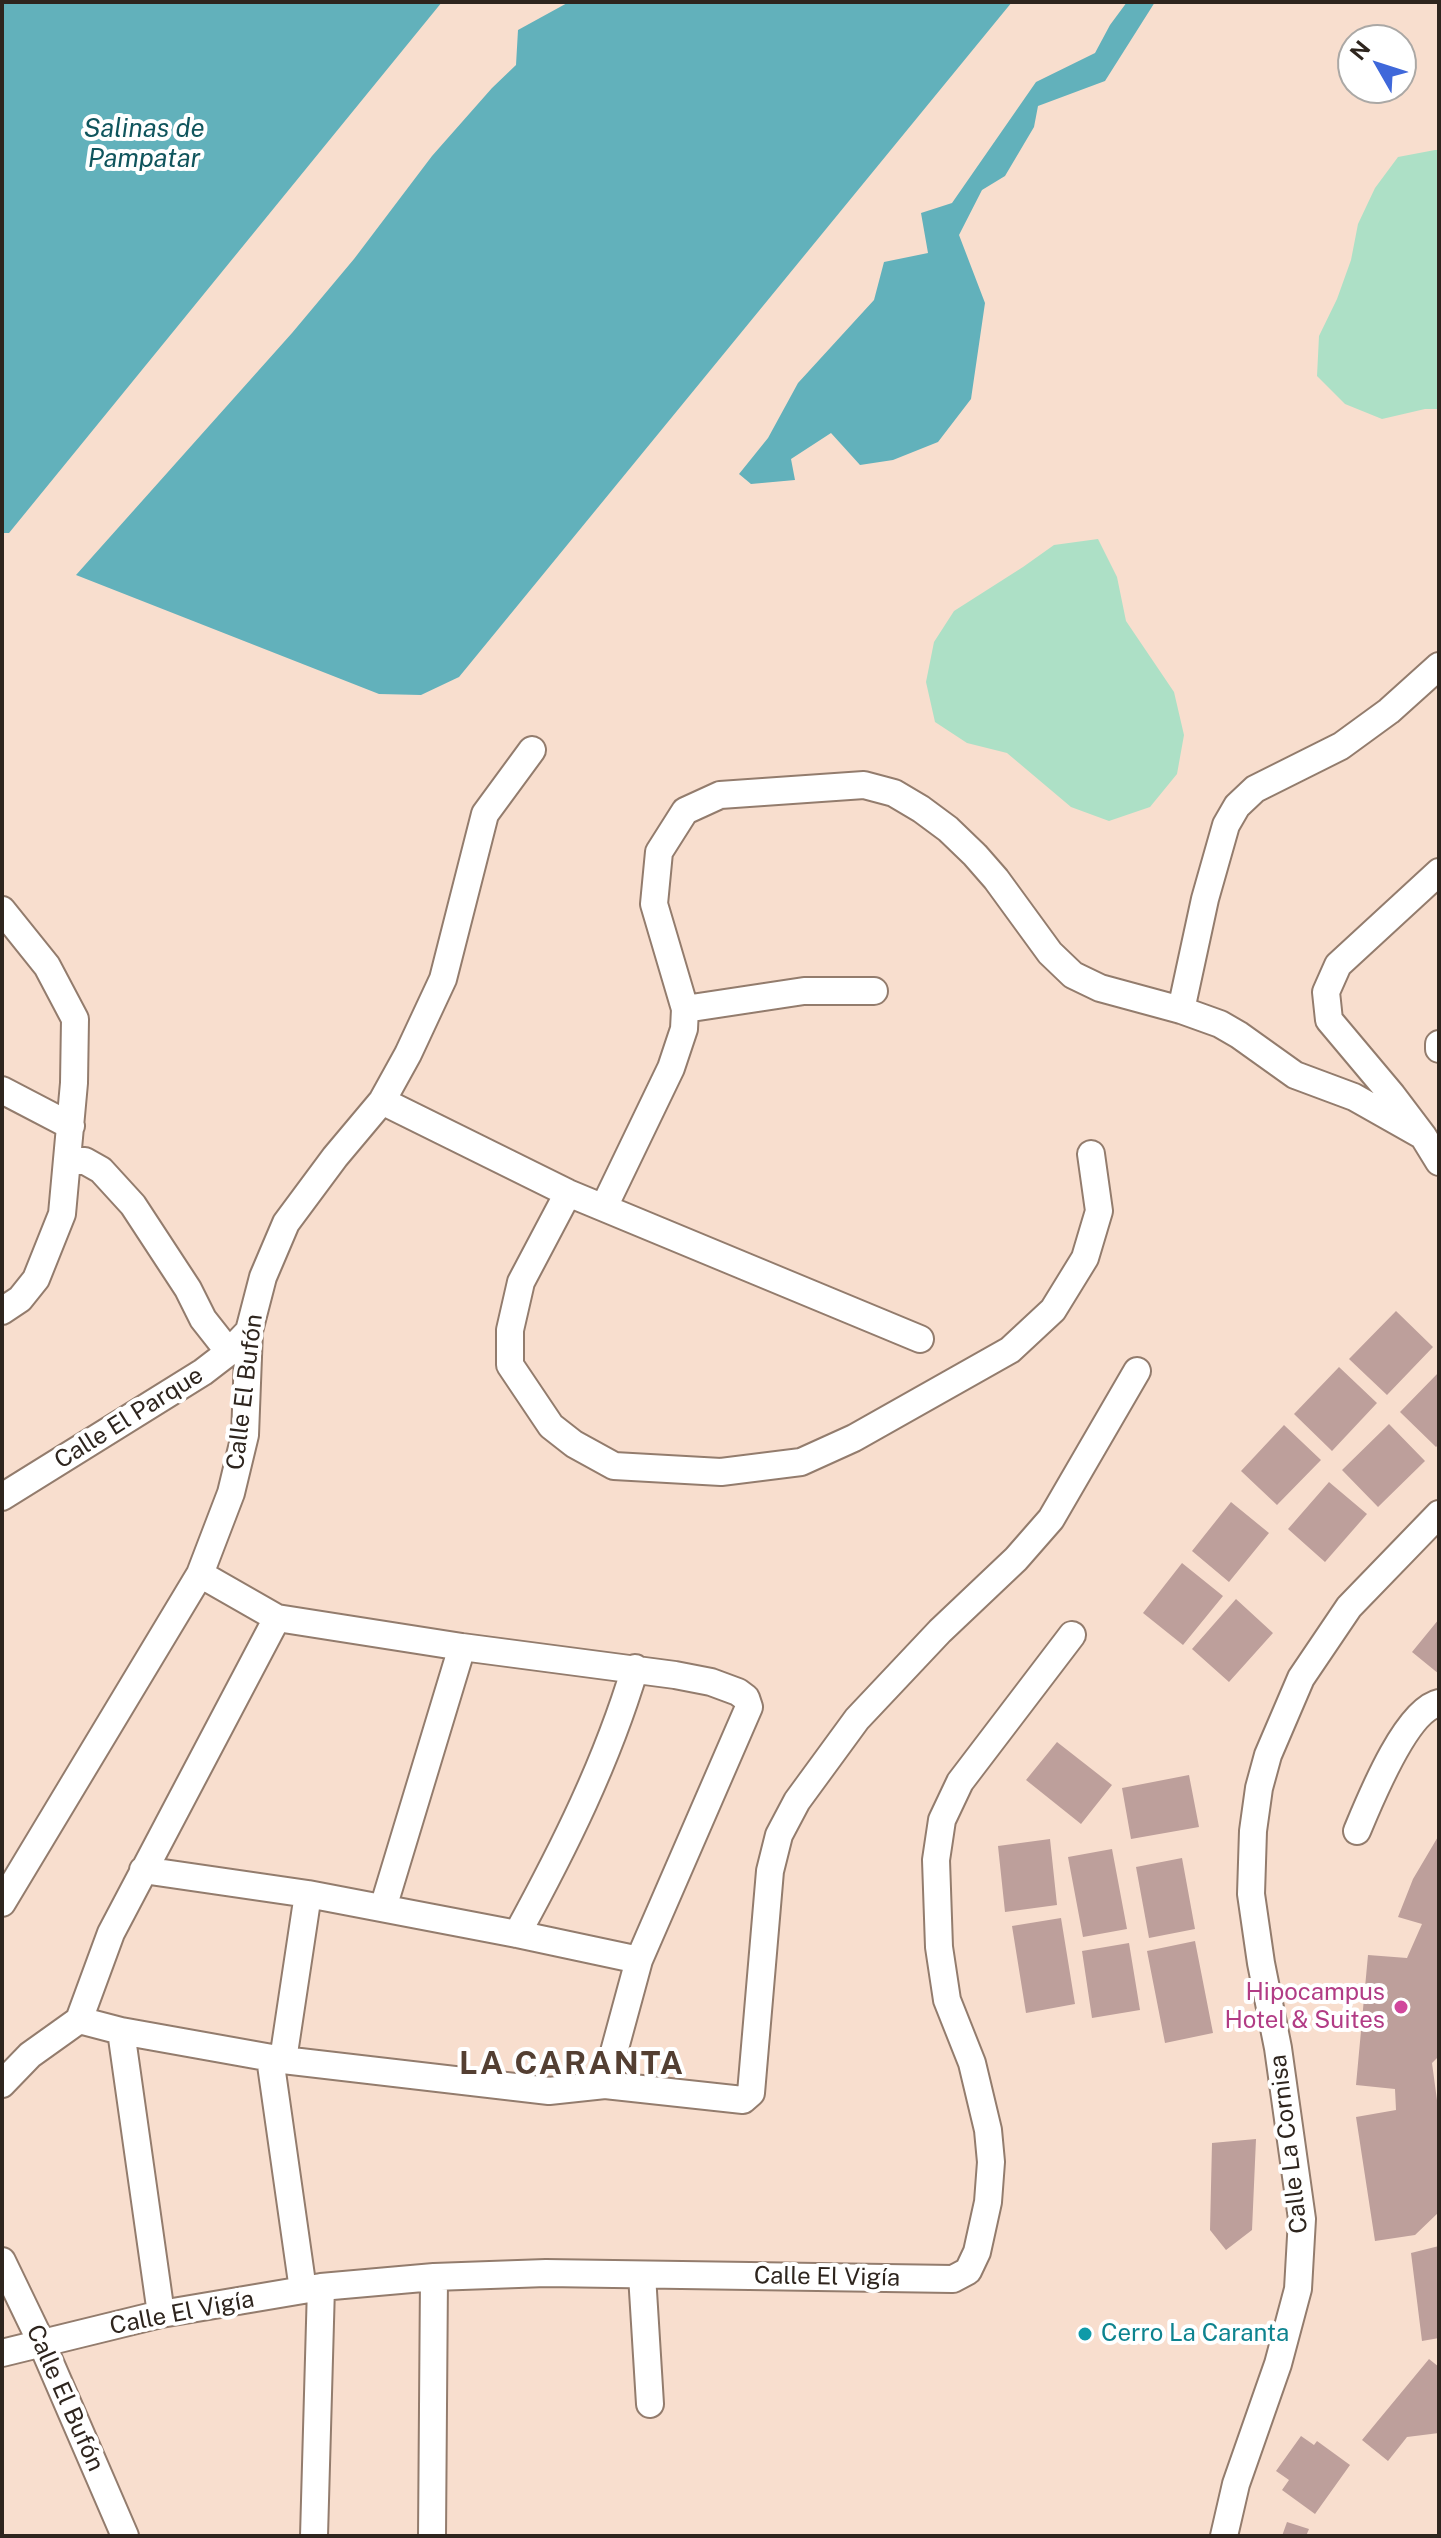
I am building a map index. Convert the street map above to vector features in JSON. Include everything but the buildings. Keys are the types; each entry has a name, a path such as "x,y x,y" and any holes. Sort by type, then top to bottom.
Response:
{"street":[{"path":"1181,1010 1205,899 1226,825 1237,806 1255,789 1341,746 1389,711 1439,666"},
{"name":"Calle El Bufón","path":"2,1903 200,1574 231,1493 245,1435 249,1331 263,1277 286,1223 382,1101 421,1029 443,979 485,814 532,750"},
{"path":"604,1207 671,1068 684,1029 685,1009 654,904 659,852 685,811 720,795 864,785 894,793 948,829 996,879 1050,953 1073,975 1100,988 1220,1024 1295,1075 1354,1097 1423,1136"},
{"path":"1439,872 1338,965 1326,992 1329,1020 1423,1136 1439,1162"},
{"path":"2,910 47,966 75,1019 69,1161 62,1214 36,1279 20,1299 2,1311"},
{"path":"685,1009 804,991 874,991"},
{"path":"3,1094 71,1126"},
{"path":"382,1101 568,1193 920,1339"},
{"path":"568,1193 521,1282 510,1330 510,1365 551,1426 574,1444 614,1466 721,1472 801,1462 854,1438 1010,1350 1053,1310 1085,1258 1099,1211 1091,1154"},
{"path":"69,1161 85,1161 101,1170 133,1205 188,1289 203,1319 229,1352"},
{"name":"Calle El Parque","path":"2,1497 203,1372 249,1331"},
{"path":"79,2020 121,2031 276,2059 549,2091 605,2085 743,2100 748,2098 751,2093 770,1871 779,1835 791,1812 857,1719 940,1631 1016,1559 1051,1519 1137,1371"},
{"name":"Calle La Cornisa","path":"1224,2536 1236,2484 1278,2364 1298,2289 1302,2219 1278,2048 1251,1894 1253,1831 1259,1788 1268,1755 1301,1678 1349,1607 1439,1514"},
{"path":"200,1574 277,1618 462,1647 635,1668 711,1682 746,1698 749,1707 639,1960 605,2085"},
{"path":"2,2084 30,2055 79,2020 111,1933 277,1618"},
{"name":"Calle El Vigía","path":"2,2353 161,2314 312,2289 434,2277 546,2273 953,2279 968,2271 977,2252 988,2202 991,2162 972,2063 947,2000 939,1947 936,1860 942,1820 960,1782 1072,1635"},
{"path":"383,1908 462,1647"},
{"path":"517,1934 575,1824 603,1762 635,1668"},
{"path":"1357,1831 1392,1756 1418,1716 1429,1705 1439,1703"},
{"path":"143,1870 308,1894 639,1960"},
{"path":"308,1894 276,2059 312,2289 314,2536"},
{"path":"121,2031 161,2314"},
{"name":"Calle El Bufón","path":"2,2261 42,2344 125,2536"},
{"path":"642,2275 650,2404"},
{"path":"432,2536 434,2277"}],"green space":[{"path":"1439,150 1439,409 1425,409 1382,419 1345,404 1317,376 1319,336 1337,299 1351,260 1358,224 1375,188 1398,157"},
{"path":"1098,539 1117,577 1126,621 1174,692 1184,735 1177,774 1150,807 1109,821 1071,807 1007,753 967,743 935,722 926,682 934,642 954,611 1054,545"}],"water":[{"name":"Salinas de Pampatar","path":"2,2 442,2 9,533 2,533"},
{"path":"569,2 1012,2 459,677 421,695 379,694 76,575 292,333 354,259 432,156 516,65 518,30"},
{"path":"1127,2 1155,2 1105,81 1038,106 1034,127 1005,176 982,190 959,235 985,303 971,399 938,442 893,460 860,465 831,433 791,459 795,480 751,484 739,474 768,438 798,383 874,300 884,262 928,253 921,213 952,203 1036,82 1095,53"}],"place":[{"name":"Hipocampus Hotel & Suites","path":"1401,2007"},
{"name":"Cerro La Caranta","path":"1085,2334"}],"district":[{"name":"LA CARANTA","path":"572,2064"}]}
